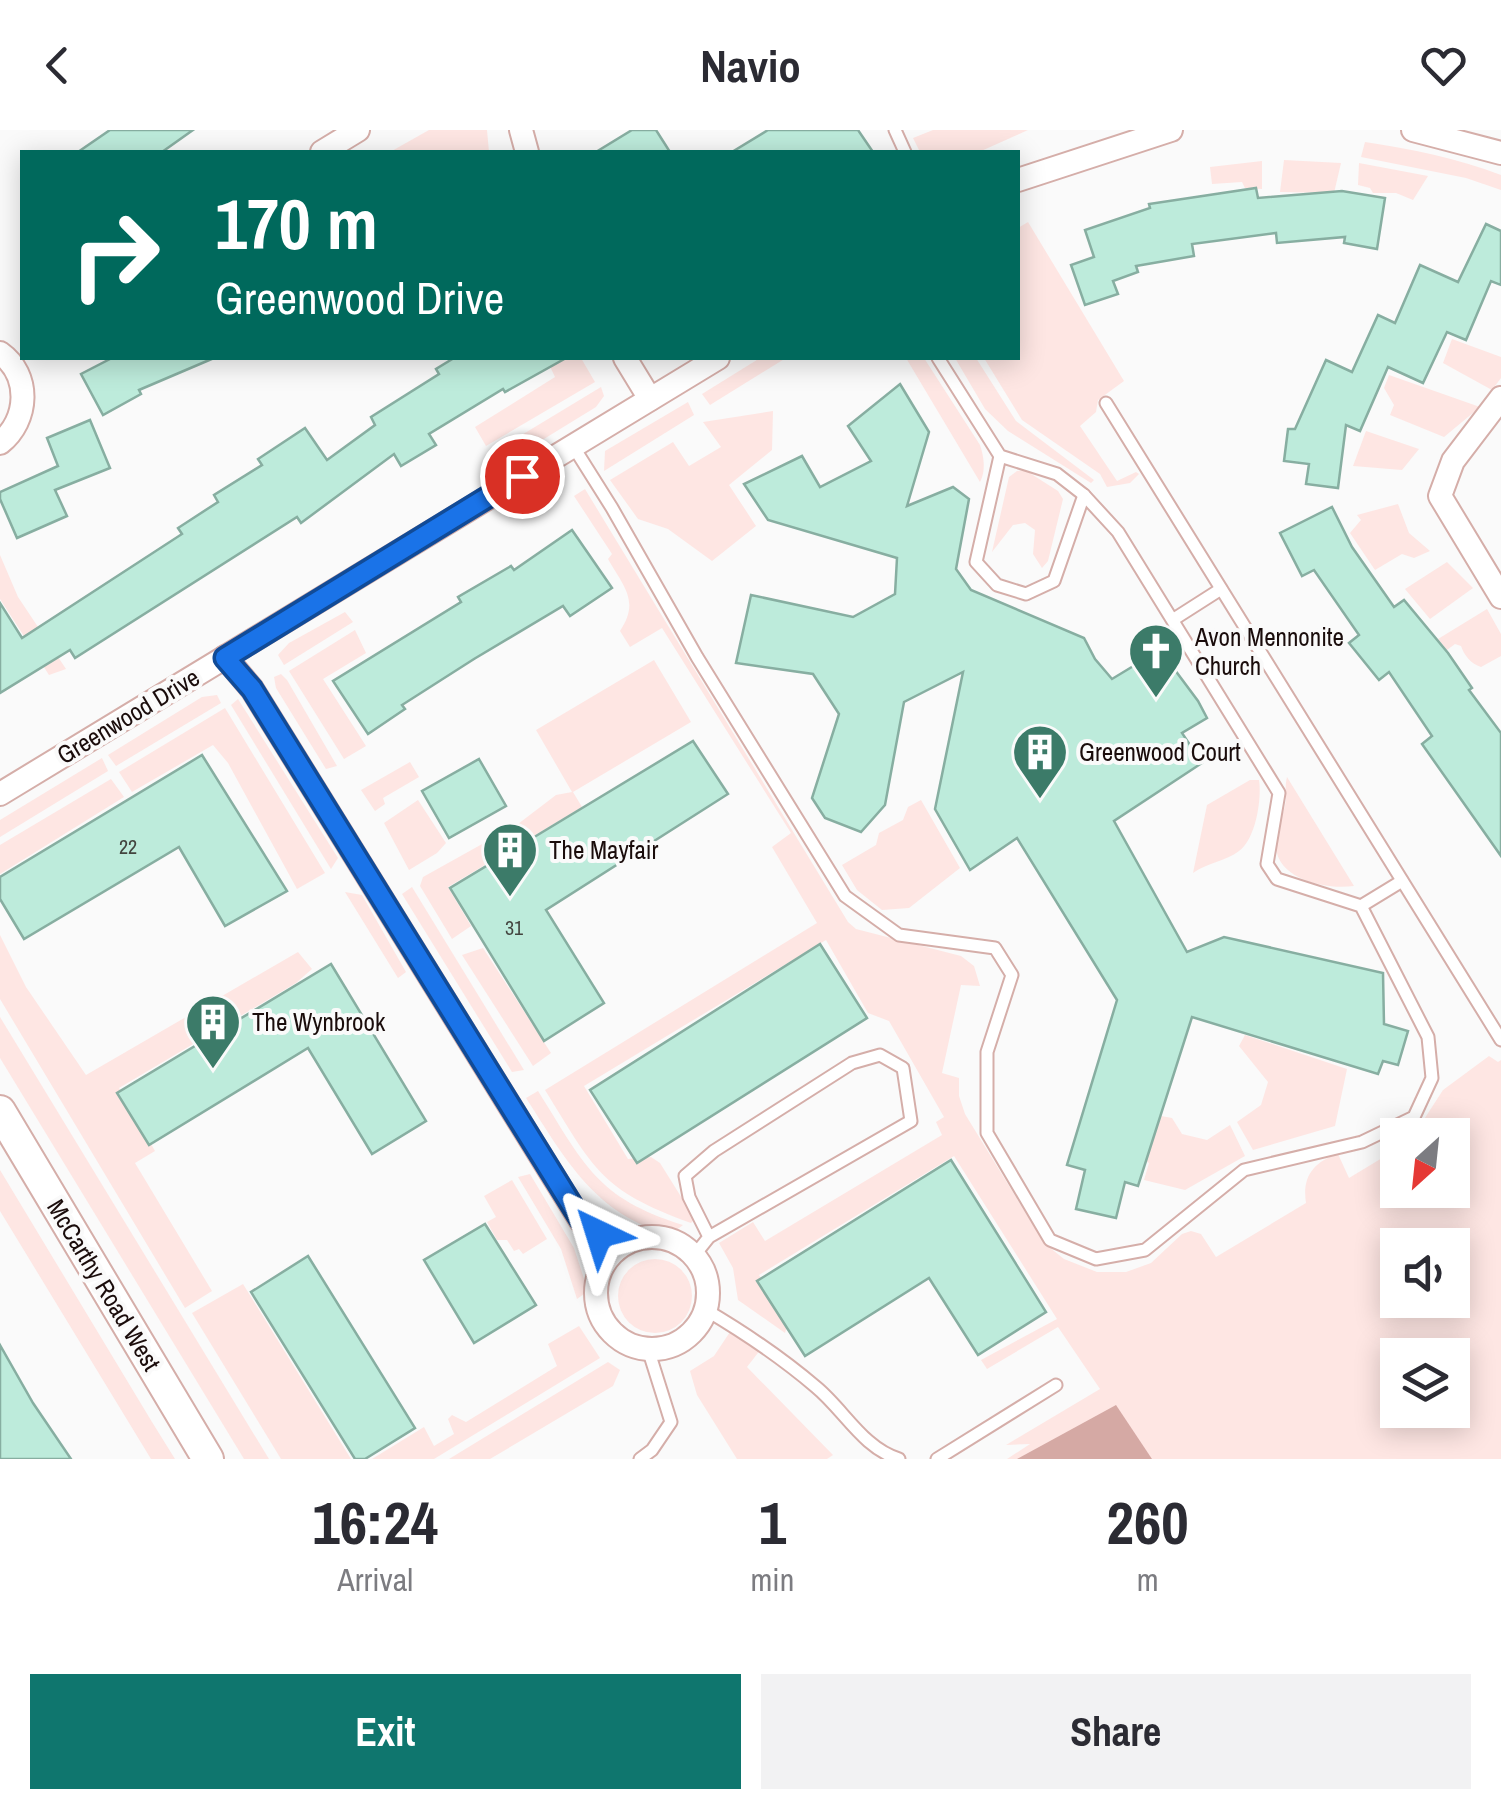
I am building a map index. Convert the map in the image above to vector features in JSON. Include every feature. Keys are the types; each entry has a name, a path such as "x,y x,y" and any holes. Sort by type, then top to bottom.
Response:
{"street":[{"path":"325,150 358,130"},
{"path":"1020,179 1171,130"},
{"path":"1413,130 1501,153"},
{"path":"0,443 18,422 23,404 23,390 10,352"},
{"path":"626,360 650,398"},
{"name":"Greenwood Drive","path":"0,794 715,360"},
{"path":"1501,398 1453,461 1440,496 1501,597"},
{"path":"225,658 252,689 581,1220 617,1248"},
{"name":"McCarthy Road West","path":"0,1111 208,1459"},
{"path":"646,1236 666,1238 684,1246 694,1257 708,1286 706,1310 698,1327 675,1346 648,1349 627,1345 616,1338 596,1309 594,1289 603,1263 617,1248 646,1236"}],"lane":[{"path":"572,446 846,896 899,935 995,948 1012,975 986,1052 987,1133 1050,1240 1096,1259 1145,1250 1244,1170 1362,1142 1414,1117 1432,1078 1428,1037 1361,906 1277,879 1267,864 1279,793 1118,532 1058,474 1000,456 939,360"},
{"path":"1106,403 1501,1040"},
{"path":"1000,456 976,562 997,586 1026,594 1054,581 1084,495"},
{"path":"1174,619 1221,588"},
{"path":"1361,906 1402,881"},
{"path":"694,1257 709,1236 911,1122 903,1068 880,1056 852,1062 714,1151 685,1176 689,1198 709,1236"},
{"path":"706,1310 786,1363 819,1389 874,1446 899,1459"},
{"path":"640,1459 652,1450 671,1422 648,1349"},
{"path":"937,1459 1056,1385"}],"shaded area":[{"path":"429,130 487,130 489,150 394,150"},
{"path":"933,130 1028,130 983,150 919,150 913,138"},
{"path":"1365,142 1434,155 1501,175 1501,190 1466,178 1361,157"},
{"path":"1284,160 1341,163 1334,193 1280,192"},
{"path":"1262,161 1262,189 1245,188 1242,182 1212,184 1210,167"},
{"path":"1359,163 1428,176 1413,200 1396,193 1373,193 1358,185"},
{"path":"1028,222 1124,381 1098,400 1096,412 1080,426 1117,481 1139,474 1130,483 1107,487 1100,474 1022,420 985,360 1020,360 1020,227"},
{"path":"1452,339 1501,357 1501,378 1492,390 1443,363"},
{"path":"547,360 582,360 595,382 486,446 475,427 555,377"},
{"path":"757,360 783,360 710,405 702,394"},
{"path":"907,360 925,360 980,445 984,464 980,482"},
{"path":"956,360 977,360 1016,421 1094,480 1091,483 1008,431 985,409"},
{"path":"1389,375 1480,407 1444,437 1390,415 1394,405 1384,388"},
{"path":"601,387 604,396 596,407 500,466 490,454"},
{"path":"688,402 694,415 604,471 605,451"},
{"path":"773,411 772,450 729,485 756,526 712,561 668,529 638,519 610,480 673,442 689,466 721,447 703,422"},
{"path":"1366,431 1419,449 1402,470 1353,466"},
{"path":"1025,470 1058,491 1063,499 1048,561 1042,568 1033,554 1035,530 1025,523 1013,525 992,552 1009,477"},
{"path":"585,489 848,922 856,929 961,956 974,966 980,986 961,985 942,1073 959,1078 965,1114 1044,1243 1064,1259 1097,1272 1126,1272 1151,1263 1182,1234 1191,1231 1201,1234 1216,1257 1306,1203 1311,1172 1322,1161 1338,1154 1349,1178 1380,1159 1380,1208 1470,1208 1470,1118 1425,1118 1443,1090 1489,1056 1501,1060 1501,1459 1007,1459 1030,1444 1006,1445 1100,1389 1058,1327 987,1369 981,1360 1057,1319 954,1156 759,1275 788,1323 785,1333 738,1300 733,1268 719,1243 753,1222 765,1241 942,1135 936,1122 944,1117 889,1021 868,1013 826,940 584,1086 628,1159 651,1157 660,1163 695,1219 691,1223 661,1211 602,1174 545,1090 817,923 772,847 791,833 662,628 630,647 620,631 629,602 608,559 612,554 574,496"},
{"path":"1398,504 1409,533 1430,551 1414,558 1402,554 1375,570 1350,533 1361,520 1357,515"},
{"path":"0,555 18,597 66,669 49,675 0,599"},
{"path":"1447,562 1473,588 1430,619 1405,589"},
{"path":"1487,609 1501,634 1501,656 1481,667 1468,659 1461,646 1455,644 1447,650 1438,639"},
{"path":"345,612 353,622 284,665 278,655 289,643"},
{"path":"355,630 366,653 323,679 366,746 344,759 289,671"},
{"path":"654,660 691,722 573,792 582,807 448,887 471,926 452,939 420,886 423,877 518,824 556,795 572,792 536,730"},
{"path":"281,674 337,766 326,769 276,688 274,677"},
{"path":"217,695 221,703 116,766 108,755 202,697"},
{"path":"238,699 338,858 331,869 231,705"},
{"path":"225,708 325,873 297,889 228,763 213,745 132,792 119,772"},
{"path":"102,758 108,771 0,837 0,820"},
{"path":"410,762 419,777 383,798 385,804 375,811 361,790"},
{"path":"1287,777 1354,886 1318,884 1285,868 1276,841"},
{"path":"111,779 124,797 0,874 0,845"},
{"path":"1250,780 1259,780 1260,788 1250,837 1234,854 1193,873 1207,805"},
{"path":"418,800 446,843 409,870 384,823"},
{"path":"921,800 960,868 909,908 882,910 857,890 842,865 876,845 879,833 903,820 908,807"},
{"path":"412,887 524,1070 512,1072 402,894"},
{"path":"345,892 362,895 406,972 398,978"},
{"path":"0,935 26,987 86,1075 298,952 312,969 296,983 119,1088 155,1151 135,1163 212,1291 185,1308 0,999"},
{"path":"483,948 551,1053 533,1066 462,955"},
{"path":"0,1017 269,1459 244,1459 0,1058"},
{"path":"1245,1035 1347,1069 1335,1126 1253,1150 1237,1122 1261,1105 1268,1082 1239,1046"},
{"path":"538,1091 581,1158 611,1190 630,1203 683,1225 671,1234 645,1226 603,1199 569,1163 526,1098"},
{"path":"1145,1113 1172,1118 1182,1134 1207,1140 1230,1125 1245,1156 1185,1190 1144,1180 1149,1163 1141,1158"},
{"path":"0,1170 175,1459 151,1459 0,1211"},
{"path":"530,1174 574,1248 588,1291 577,1299 561,1249 518,1177"},
{"path":"512,1180 547,1239 523,1254 519,1249 514,1251 507,1240 497,1240 487,1222 496,1217 484,1196"},
{"path":"655,1259 681,1270 692,1296 681,1322 655,1333 629,1322 618,1296 629,1270"},
{"path":"243,1284 351,1459 281,1459 192,1313"},
{"path":"579,1326 600,1358 434,1459 372,1459 424,1427 434,1446 454,1434 448,1419 452,1415 466,1422 557,1366 548,1344"},
{"path":"730,1332 761,1349 747,1367 833,1455 827,1459 737,1459 697,1395 690,1371 714,1356"},
{"path":"608,1362 620,1370 613,1386 490,1459 449,1459"},
{"path":"1116,1405 1152,1459 1017,1459"}],"building":[{"path":"110,130 193,130 165,150 81,150"},
{"path":"632,130 656,130 669,150 599,150"},
{"path":"768,130 858,130 872,150 735,150"},
{"path":"1256,188 1258,198 1342,191 1385,198 1377,249 1344,243 1345,237 1277,243 1276,233 1192,244 1194,256 1136,266 1138,272 1113,281 1118,294 1085,305 1071,265 1094,257 1085,230 1150,208 1149,204"},
{"path":"1486,224 1501,231 1501,285 1491,281 1466,340 1447,332 1423,383 1388,367 1360,431 1346,425 1338,488 1306,484 1309,464 1284,461 1288,429 1295,429 1326,360 1352,372 1378,315 1395,323 1420,265 1458,282"},
{"path":"108,360 209,360 139,390 141,394 103,415 81,374"},
{"path":"451,360 562,360 505,392 503,389 429,434 436,445 401,466 394,454 301,523 297,517 75,658 70,650 0,693 0,603 22,638 182,534 178,528 218,502 214,495 262,465 258,459 305,428 327,460 375,425 371,417 439,374 436,369"},
{"name":"Greenwood Court","path":"900,384 929,432 907,506 953,487 969,499 956,569 971,590 1084,638 1112,679 1160,650 1207,718 1182,733 1202,763 1114,821 1187,952 1224,937 1383,973 1384,1024 1408,1031 1398,1065 1383,1061 1378,1074 1192,1017 1138,1186 1125,1182 1116,1218 1076,1209 1085,1170 1067,1165 1117,1000 1017,838 970,870 935,809 963,672 904,702 885,805 861,832 825,818 812,798 839,714 813,674 736,663 751,595 853,617 895,594 897,558 768,520 744,484 802,456 820,487 871,461 848,426"},
{"path":"90,420 110,468 55,490 67,516 17,538 0,492 58,466 47,438"},
{"path":"1332,507 1352,547 1394,607 1404,600 1448,653 1501,733 1501,856 1422,744 1432,736 1389,672 1379,680 1349,643 1359,635 1314,570 1302,576 1280,533"},
{"path":"572,530 612,588 570,616 563,606 474,659 402,705 405,709 368,734 333,681 461,602 458,597 511,566 514,570"},
{"name":"The Mayfair","path":"693,741 728,794 546,910 604,1003 544,1041 450,888"},
{"path":"202,755 287,891 225,926 179,847 24,939 0,899 0,877"},
{"path":"479,759 506,806 449,838 422,791"},
{"path":"820,944 867,1018 637,1163 590,1090"},
{"name":"The Wynbrook","path":"331,964 426,1121 372,1154 308,1048 149,1145 117,1093"},
{"path":"951,1160 1046,1312 978,1355 929,1278 805,1356 757,1281"},
{"path":"485,1224 536,1305 474,1343 424,1260"},
{"path":"308,1256 415,1428 365,1459 355,1459 251,1292"},
{"path":"0,1345 33,1403 71,1459 0,1459"}],"place":[{"name":"Avon Mennonite Church","path":"1156,700"},
{"name":"Greenwood Court","path":"1040,801"},
{"name":"The Mayfair","path":"510,899"},
{"name":"The Wynbrook","path":"213,1071"}],"route":[{"path":"522,476 225,658 252,689 581,1220 599,1234"}]}
